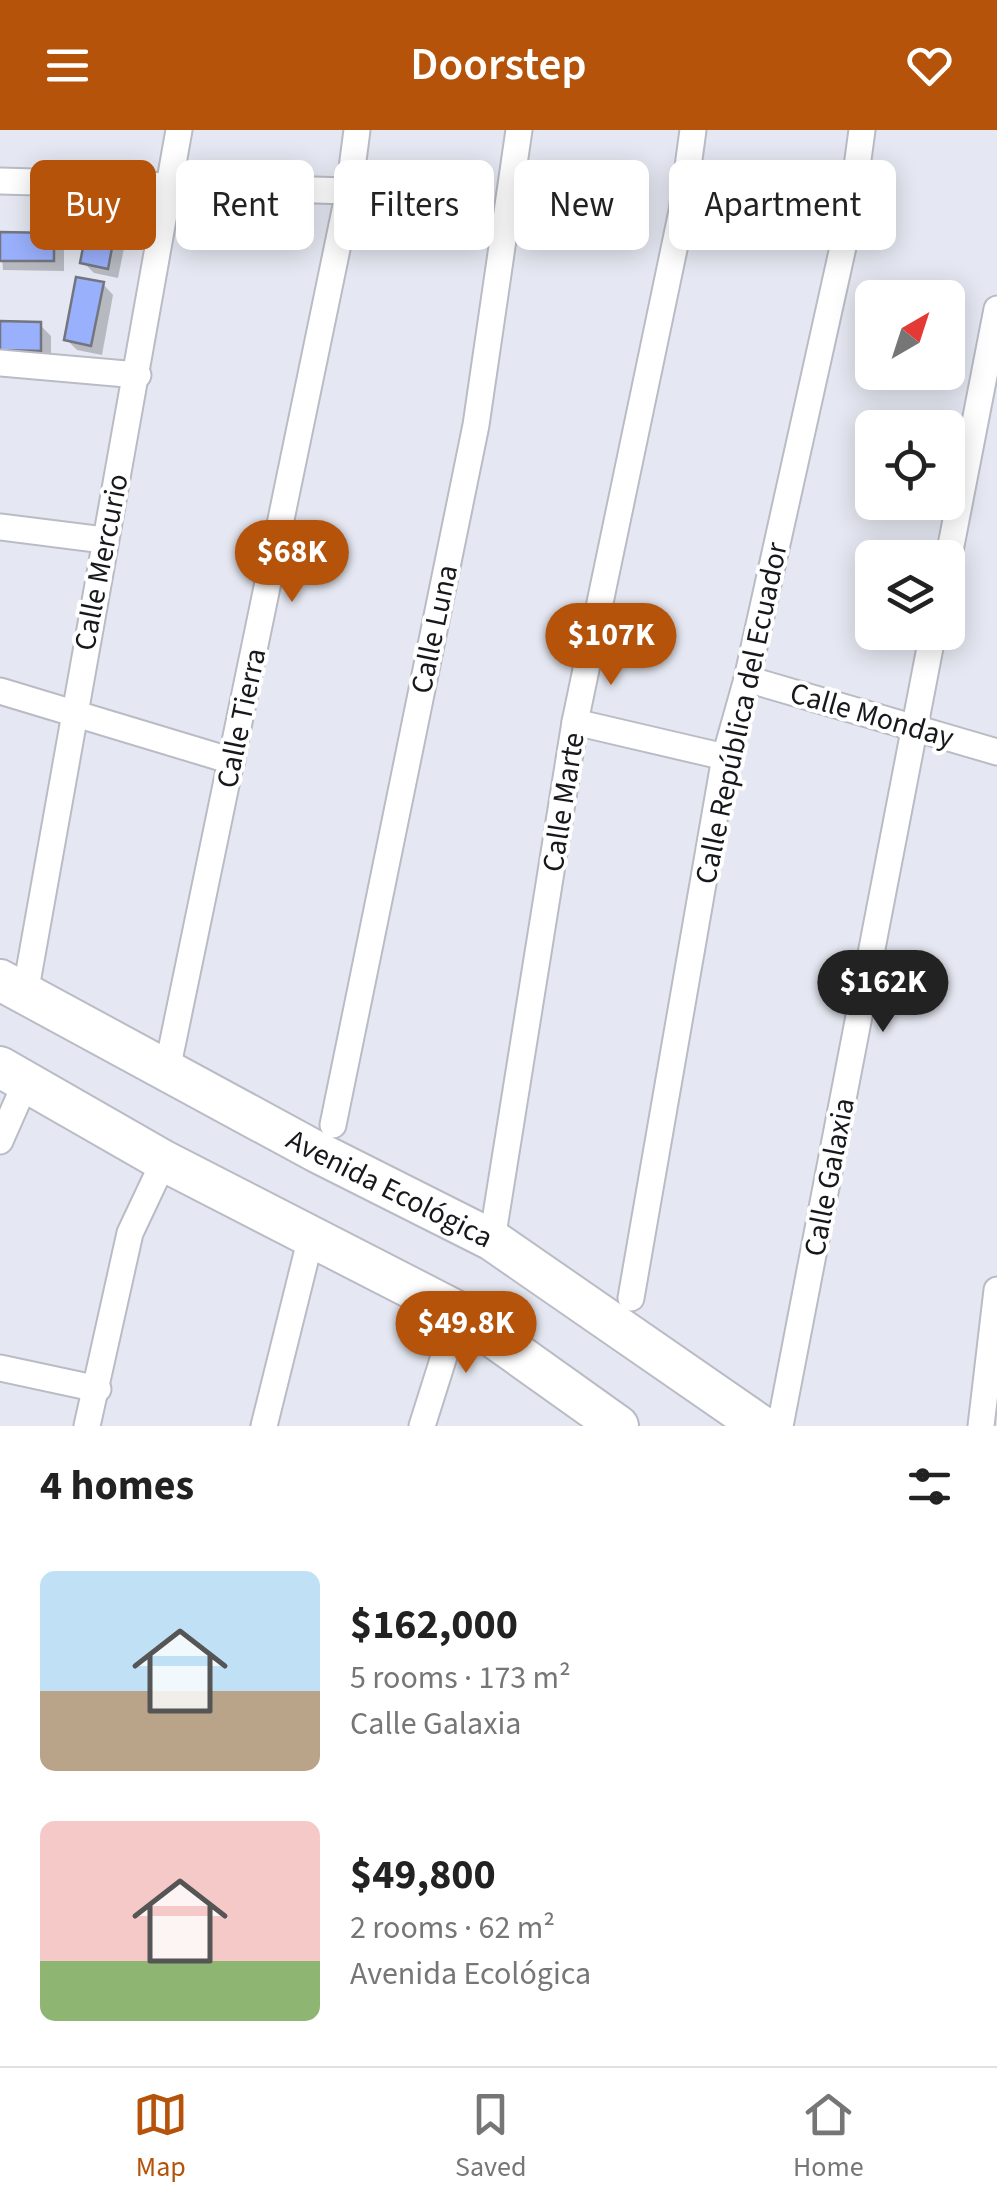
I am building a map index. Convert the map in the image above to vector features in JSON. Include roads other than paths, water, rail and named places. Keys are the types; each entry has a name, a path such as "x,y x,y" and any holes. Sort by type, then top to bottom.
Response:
{"main road":[{"name":"Avenida Ecológica","path":"12,987 492,1240 761,1426"},
{"path":"13,1075 164,1161 458,1312 606,1420"}],"street":[{"name":"Calle Mercurio","path":"12,987 73,711 138,375 178,130"},
{"name":"Calle Tierra","path":"353,160 357,130"},
{"name":"Calle Luna","path":"333,1125 476,425 520,130"},
{"name":"Calle Marte","path":"492,1240 575,722 682,211 693,130"},
{"name":"Calle República del Ecuador","path":"631,1298 726,757 747,679 851,210 862,130"},
{"path":"0,181 334,191"},
{"name":"Calle Tierra","path":"167,1070 337,250"},
{"path":"952,540 997,310"},
{"path":"0,363 138,375"},
{"path":"0,527 104,540"},
{"name":"Calle Galaxia","path":"780,1426 830,1184 875,914 929,650"},
{"name":"Calle Monday","path":"747,679 997,752"},
{"path":"0,691 232,761"},
{"path":"575,722 726,757"},
{"path":"0,1141 13,1075"},
{"path":"86,1426 98,1390 130,1234 164,1161"},
{"path":"264,1426 311,1237"},
{"path":"981,1426 997,1290"},
{"path":"422,1426 458,1312"},
{"path":"0,1368 98,1390"}]}
